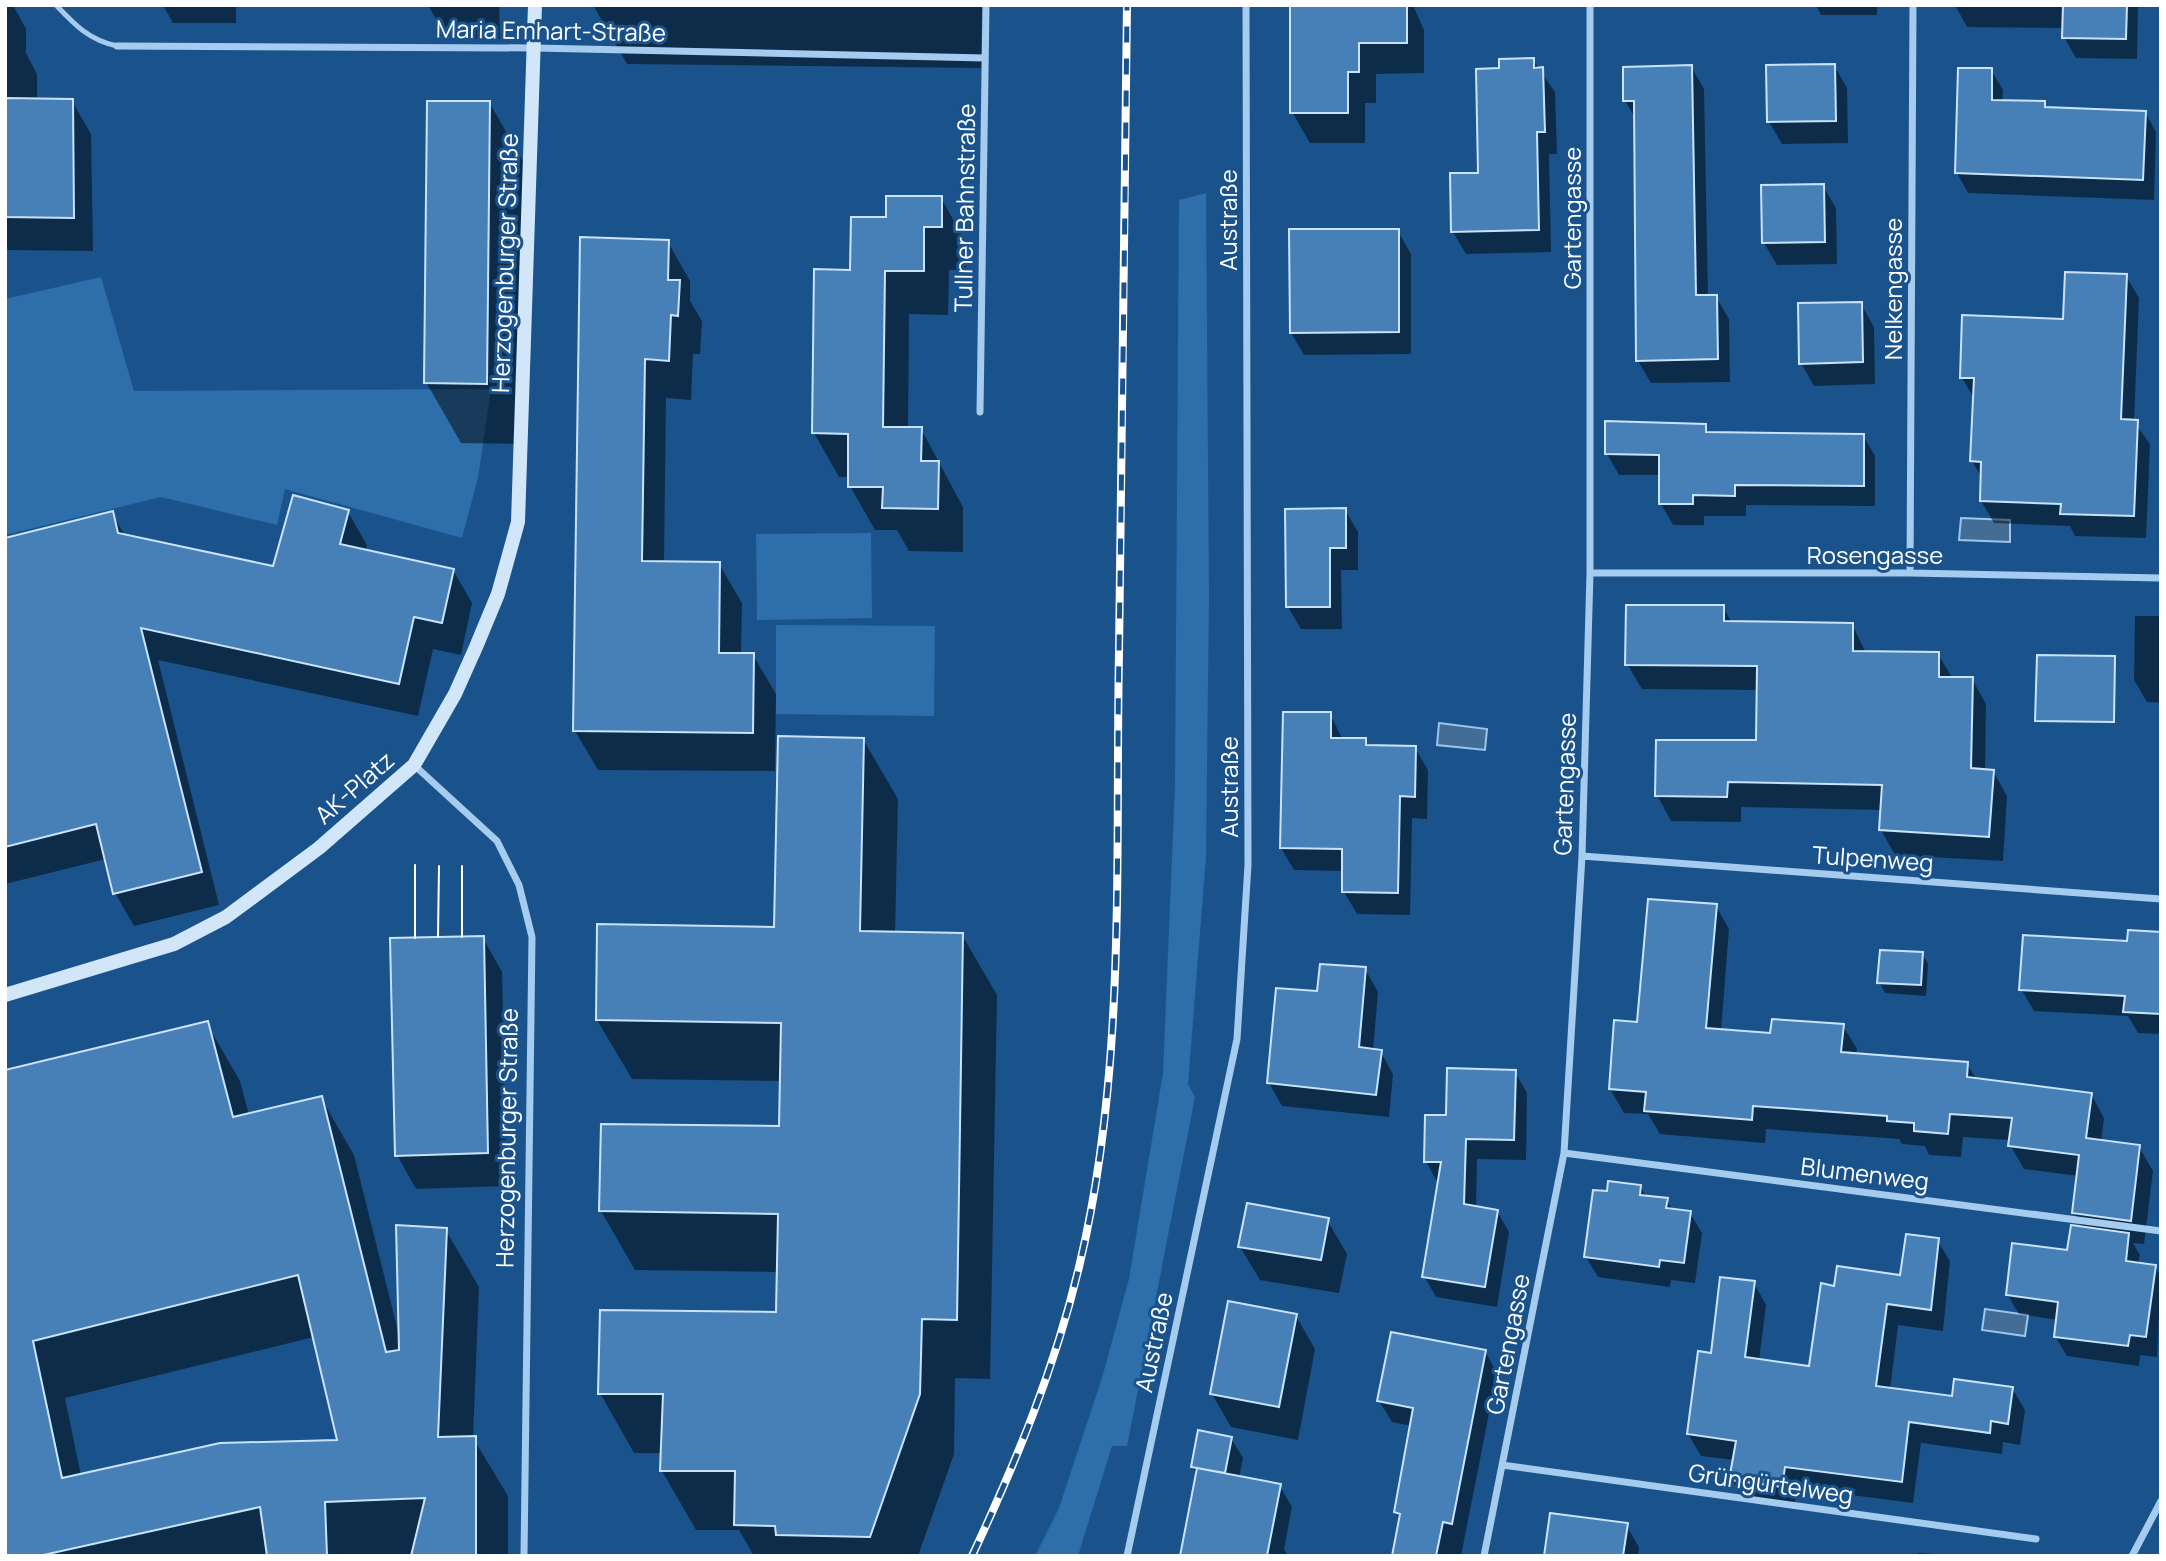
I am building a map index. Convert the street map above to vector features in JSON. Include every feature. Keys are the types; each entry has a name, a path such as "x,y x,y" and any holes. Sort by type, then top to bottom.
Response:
{"street":[{"name":"Herzogenburger Straße","path":"518,522 535,5"},
{"name":"Tullner Bahnstraße","path":"980,412 986,5"},
{"name":"Austraße","path":"1127,1556 1237,1040 1248,865 1246,5"},
{"name":"Gartengasse","path":"1484,1556 1564,1153 1582,856 1590,573 1590,5"},
{"name":"Nelkengasse","path":"1910,573 1913,5"},
{"name":"Maria Emhart-Straße","path":"117,46 535,48 985,58"},
{"name":"AK-Platz","path":"5,995 174,944 226,917 276,881 414,765 455,694 476,647 498,594 518,522"},
{"name":"Rosengasse","path":"1590,573 1910,573 2161,578"},
{"name":"Herzogenburger Straße","path":"414,765 497,841 519,885 531,937 524,1556"},
{"name":"Tulpenweg","path":"1582,856 2161,899"},
{"name":"Blumenweg","path":"1564,1153 2161,1231"},
{"name":"Grüngürtelweg","path":"1502,1465 2036,1539"},
{"path":"2132,1556 2161,1501"}],"lane":[{"path":"56,5 78,29 98,42 117,46"}],"shaded area":[{"path":"1206,193 1209,598 1206,857 1188,1084 1195,1097 1127,1446 1112,1446 1078,1556 1035,1556 1059,1508 1102,1378 1129,1279 1163,1073 1175,785 1179,200"},
{"path":"101,277 134,391 491,389 478,478 462,538 285,489 277,525 161,497 5,535 5,299"},
{"path":"1961,518 2010,520 2010,542 1959,540"},
{"path":"871,533 872,618 757,620 756,534"},
{"path":"776,625 935,626 934,716 776,714"},
{"path":"1439,723 1487,729 1485,750 1437,745"},
{"path":"1985,1309 2028,1315 2025,1336 1982,1330"}],"building":[{"path":"1290,5 1407,5 1407,43 1359,43 1359,72 1348,72 1348,113 1290,113"},
{"path":"2063,5 2127,5 2126,39 2062,38"},
{"path":"1534,58 1534,68 1543,67 1545,132 1537,132 1539,230 1451,232 1450,173 1478,173 1476,69 1499,68 1499,59"},
{"path":"1835,64 1836,121 1767,122 1766,65"},
{"path":"1692,65 1696,295 1717,295 1718,359 1636,361 1634,101 1623,101 1623,67"},
{"path":"1958,68 1992,68 1992,100 2045,101 2045,107 2146,111 2143,180 1955,173"},
{"path":"5,98 73,99 74,218 5,217"},
{"path":"427,101 490,101 487,384 424,383"},
{"path":"1824,184 1825,242 1762,243 1761,185"},
{"path":"886,196 942,196 942,227 924,227 924,271 885,271 883,427 922,427 921,461 939,461 938,509 882,508 883,487 848,487 848,434 812,433 814,269 850,270 851,217 886,217"},
{"path":"1289,229 1399,229 1399,332 1290,333"},
{"path":"580,237 669,240 668,280 680,280 678,316 671,315 669,361 645,359 642,561 720,562 719,653 754,653 753,733 573,731"},
{"path":"2065,272 2127,274 2121,419 2138,420 2134,516 2060,514 2061,504 1980,501 1981,462 1970,461 1974,378 1960,378 1962,315 2063,319"},
{"path":"1862,302 1863,362 1799,364 1798,303"},
{"path":"1605,421 1706,424 1706,432 1864,434 1864,486 1735,485 1735,496 1693,495 1693,504 1659,504 1659,455 1605,454"},
{"path":"293,495 349,510 340,544 454,569 442,623 414,617 399,684 141,628 202,872 113,894 96,824 5,847 5,538 113,511 118,533 273,566"},
{"path":"1346,508 1346,548 1330,548 1330,607 1286,607 1285,509"},
{"path":"1626,605 1724,605 1724,621 1853,623 1853,651 1939,652 1939,677 1973,677 1971,768 1994,770 1989,837 1879,830 1882,785 1728,782 1727,797 1655,796 1656,740 1756,740 1757,666 1625,665"},
{"path":"2037,655 2115,656 2114,722 2035,721"},
{"path":"1283,712 1331,712 1331,738 1366,738 1366,745 1416,746 1415,797 1400,796 1398,893 1342,892 1342,849 1280,848"},
{"path":"778,736 864,738 860,931 963,933 957,1320 922,1319 920,1394 870,1537 776,1535 775,1526 734,1525 735,1471 660,1471 663,1394 598,1394 600,1310 776,1312 778,1214 599,1211 601,1124 779,1126 781,1023 596,1020 597,924 774,927"},
{"path":"1648,899 1717,904 1706,1028 1770,1033 1772,1019 1844,1024 1841,1052 1968,1062 1967,1077 2092,1093 2086,1138 2140,1145 2131,1221 2072,1213 2079,1155 2008,1146 2012,1118 1950,1114 1948,1134 1914,1131 1914,1123 1887,1121 1887,1116 1753,1106 1752,1120 1644,1111 1646,1092 1609,1089 1614,1020 1637,1022"},
{"path":"2128,930 2161,932 2161,1014 2123,1012 2125,996 2019,990 2023,935 2127,941"},
{"path":"484,936 488,1153 395,1156 390,938"},
{"path":"1880,950 1923,952 1921,985 1877,983"},
{"path":"1320,964 1366,967 1359,1047 1382,1050 1376,1095 1267,1083 1276,988 1317,991"},
{"path":"208,1021 233,1117 322,1096 386,1352 399,1350 396,1225 447,1228 438,1437 476,1436 476,1556 411,1556 425,1498 325,1502 327,1556 267,1556 260,1507 39,1556 5,1556 5,1070","holes":["298,1275 337,1440 220,1443 62,1478 33,1341"]},
{"path":"1447,1068 1516,1070 1514,1140 1466,1139 1464,1204 1498,1210 1485,1287 1422,1277 1441,1162 1424,1162 1425,1115 1446,1115"},
{"path":"1608,1181 1641,1185 1640,1195 1668,1198 1666,1208 1691,1211 1684,1263 1660,1260 1659,1267 1584,1257 1593,1190 1607,1191"},
{"path":"1247,1203 1329,1218 1321,1260 1238,1247"},
{"path":"2071,1225 2129,1233 2126,1261 2156,1265 2146,1337 2130,1335 2128,1346 2054,1337 2058,1302 2006,1295 2012,1243 2067,1250"},
{"path":"1906,1234 1939,1238 1931,1310 1887,1304 1876,1386 1952,1396 1954,1379 2013,1387 2008,1424 1991,1421 1990,1433 1909,1422 1902,1482 1785,1467 1782,1487 1729,1480 1736,1441 1687,1434 1698,1351 1711,1353 1720,1277 1755,1281 1745,1357 1809,1366 1821,1283 1834,1286 1837,1266 1900,1275"},
{"path":"1228,1301 1297,1314 1279,1407 1210,1394"},
{"path":"1391,1332 1486,1350 1452,1524 1443,1522 1436,1556 1392,1556 1400,1514 1394,1512 1413,1408 1377,1401"},
{"path":"1198,1430 1232,1437 1225,1473 1191,1467"},
{"path":"1197,1468 1281,1484 1267,1556 1180,1556"},
{"path":"1550,1513 1628,1523 1623,1556 1544,1556"}],"tram line":[{"path":"415,865 415,938"},
{"path":"438,937 439,866"},
{"path":"462,866 462,937"}],"railway":[{"path":"972,1556 1019,1450 1058,1342 1079,1267 1105,1116 1116,962 1127,5"}]}
